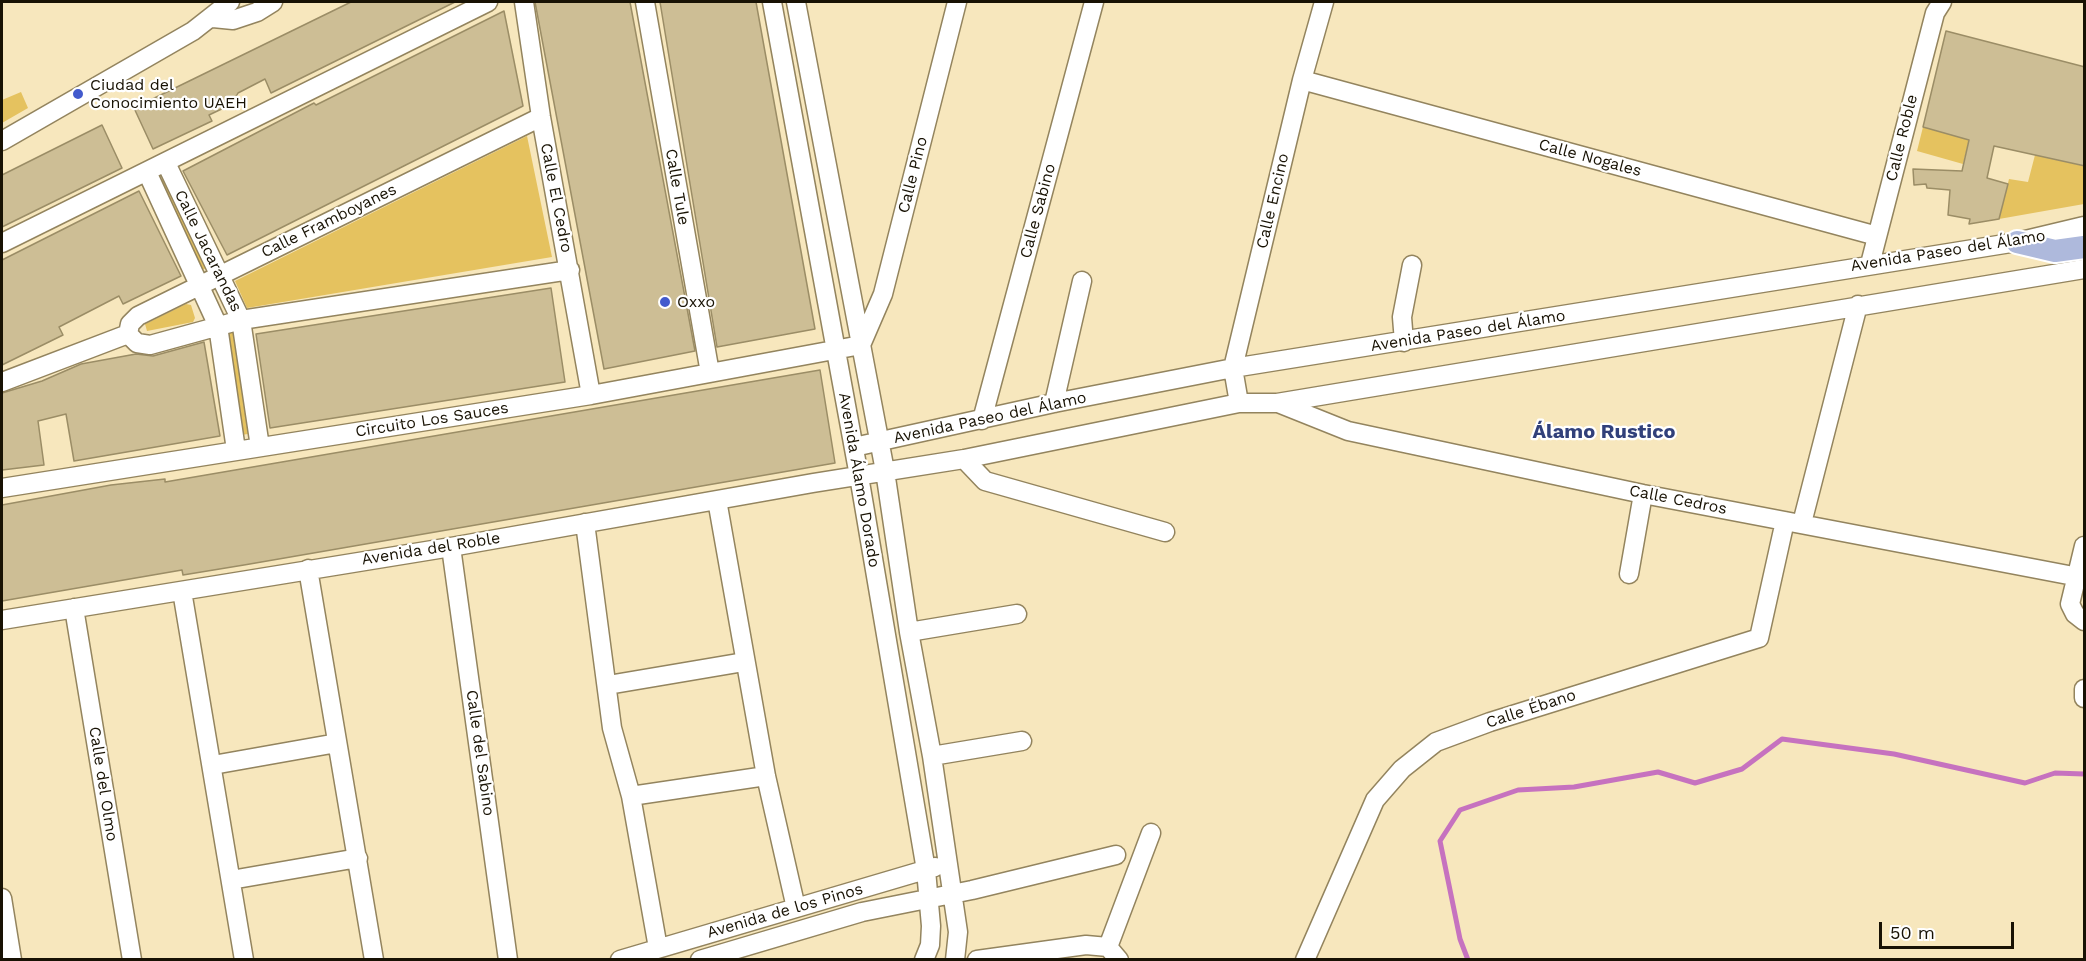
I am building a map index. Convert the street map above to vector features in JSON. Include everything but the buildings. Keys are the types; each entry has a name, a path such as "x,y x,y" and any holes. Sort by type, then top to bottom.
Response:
{"main road":[{"path":"2017,242 2044,250 2075,249"}],"street":[{"path":"2,141 160,51 213,18 230,2"},
{"path":"213,18 233,20 257,12 273,2"},
{"path":"2,243 488,2"},
{"name":"Calle El Cedro","path":"524,2 540,117 570,270 591,394"},
{"name":"Calle Tule","path":"645,2 710,373"},
{"name":"Avenida Álamo Dorado","path":"772,2 837,350 926,870 930,945 924,960"},
{"name":"Avenida Álamo Dorado","path":"796,2 885,471 909,632 933,756 954,894 958,932 955,960"},
{"name":"Calle Pino","path":"861,345 883,294 957,2"},
{"name":"Calle Sabino","path":"982,420 1094,2"},
{"name":"Calle Encino","path":"1239,403 1233,368 1302,80 1324,2"},
{"name":"Calle Roble","path":"1870,264 1936,5"},
{"name":"Calle Nogales","path":"1302,80 1877,237"},
{"name":"Calle Framboyanes","path":"128,334 130,324 138,316 540,117"},
{"path":"794,127 819,121"},
{"name":"Calle Jacarandas","path":"166,163 241,320 260,447"},
{"name":"Calle Jacarandas","path":"147,172 218,326 236,450"},
{"name":"Avenida Paseo del Álamo","path":"854,447 1054,403 1233,368 2017,242 2085,226"},
{"path":"1404,342 1402,317 1412,265"},
{"name":"Avenida Paseo del Álamo","path":"859,476 964,459 1239,403 1277,403 2085,269"},
{"path":"2,382 128,334 137,343 150,345 241,320 570,270"},
{"path":"2059,273 2085,281"},
{"path":"1054,403 1082,281"},
{"path":"1793,522 1858,305"},
{"name":"Circuito Los Sauces","path":"2,488 591,394 861,345"},
{"name":"Calle Cedros","path":"1277,403 1348,431 1643,494 2081,577"},
{"path":"964,459 985,482 1165,532"},
{"name":"Avenida del Roble","path":"2,620 451,547 859,476"},
{"path":"1629,574 1643,494"},
{"path":"717,500 755,721 796,908"},
{"name":"Calle Ébano","path":"1305,960 1375,800 1402,769 1436,742 1490,722 1759,638 1793,522"},
{"path":"585,523 612,728 631,796 658,948"},
{"path":"2085,546 2081,577 2070,604 2075,614 2085,621"},
{"name":"Calle del Sabino","path":"451,547 508,960"},
{"path":"308,569 374,960"},
{"path":"182,591 244,960"},
{"name":"Calle del Olmo","path":"74,608 132,960"},
{"path":"909,632 1017,614"},
{"path":"608,685 744,662"},
{"path":"933,756 1022,741"},
{"path":"213,765 337,743"},
{"path":"631,796 766,776"},
{"path":"977,960 1086,945 1114,953 1151,833"},
{"name":"Avenida de los Pinos","path":"700,960 862,912 954,894 1116,855"},
{"path":"231,880 358,858"},
{"name":"Avenida de los Pinos","path":"620,960 949,864"},
{"path":"2,898 8,953"},
{"path":"729,928 729,951"}],"shaded area":[{"path":"21,92 28,108 2,123 2,100"},
{"path":"1923,127 1969,140 1963,164 1917,151"},
{"path":"527,136 552,257 247,308 235,281"},
{"path":"2035,155 2084,166 2084,204 1999,219 2009,179 2028,182"},
{"path":"165,178 207,268 201,270 159,181"},
{"path":"186,304 191,305 195,318 193,322 147,331 145,324"},
{"path":"233,332 248,434 241,435 226,333"}],"waterway":[{"path":"1468,960 1460,939 1440,841 1460,810 1518,790 1574,787 1658,772 1695,783 1742,769 1782,739 1894,754 2025,783 2055,773 2084,774"}],"place":[{"name":"Ciudad del Conocimiento UAEH","path":"78,94"},
{"name":"Oxxo","path":"665,302"}],"district":[{"name":"Álamo Rustico","path":"1604,432"}]}
